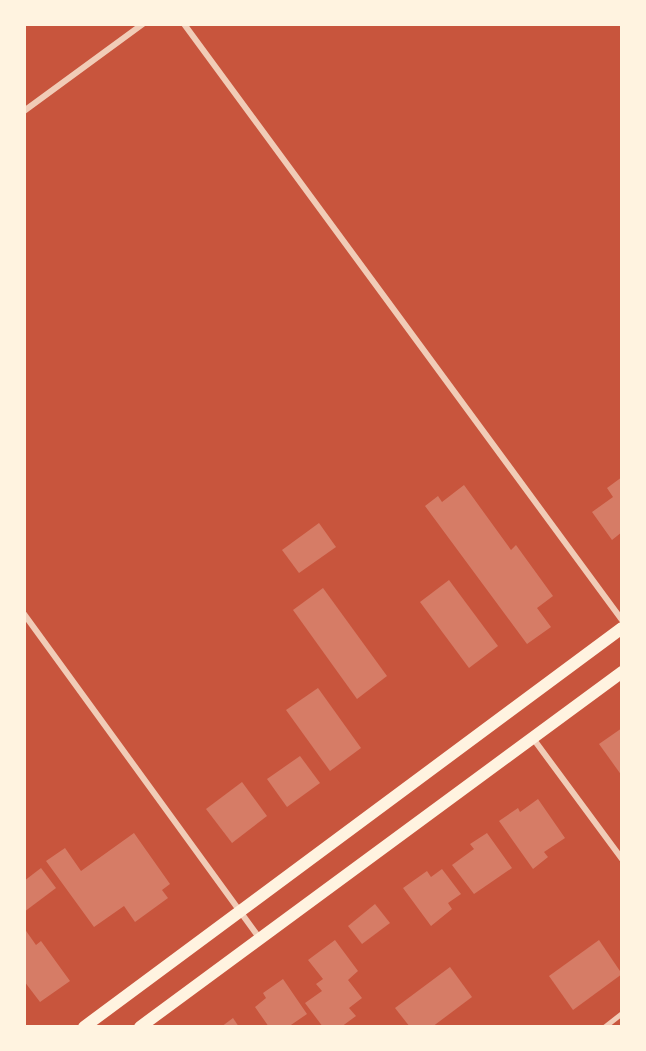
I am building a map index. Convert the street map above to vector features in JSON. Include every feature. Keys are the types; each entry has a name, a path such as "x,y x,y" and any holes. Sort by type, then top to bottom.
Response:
{"main road":[{"path":"84,1027 622,628"},
{"path":"140,1027 259,937 622,672"}],"street":[{"path":"24,111 143,24"},
{"path":"184,24 622,620"},
{"path":"24,614 259,937"},
{"path":"532,738 622,859"}],"lane":[{"path":"604,1027 622,1013"}],"building":[{"path":"622,477 622,532 612,540 592,512 613,497 607,488"},
{"path":"464,485 511,550 516,545 553,596 537,608 551,627 527,644 425,506 438,496 442,502"},
{"path":"319,523 336,547 299,573 282,550"},
{"path":"449,580 498,646 469,668 420,602"},
{"path":"323,588 387,676 357,699 293,610"},
{"path":"318,688 361,748 330,771 286,710"},
{"path":"622,728 622,776 599,744"},
{"path":"300,756 320,783 287,807 267,779"},
{"path":"242,782 267,816 232,843 206,809"},
{"path":"538,799 565,838 544,852 548,857 533,869 499,821 518,808 520,812"},
{"path":"134,833 170,884 162,890 168,898 135,922 124,906 94,927 46,861 65,848 81,871"},
{"path":"487,833 512,868 474,894 452,865 474,849 470,844"},
{"path":"41,868 56,888 24,912 24,881"},
{"path":"442,869 461,894 448,903 452,909 431,926 403,888 427,871 431,877"},
{"path":"375,904 390,923 362,944 348,926"},
{"path":"24,928 36,945 41,941 70,981 40,1002 24,981"},
{"path":"335,940 358,971 348,980 362,998 349,1008 356,1016 341,1027 323,1027 305,1003 322,991 316,984 323,979 308,960"},
{"path":"599,940 622,974 573,1010 549,976"},
{"path":"450,967 472,997 432,1027 410,1027 395,1008"},
{"path":"283,979 307,1014 288,1027 269,1027 255,1007 266,998 263,993"},
{"path":"233,1018 239,1027 221,1027"}]}
